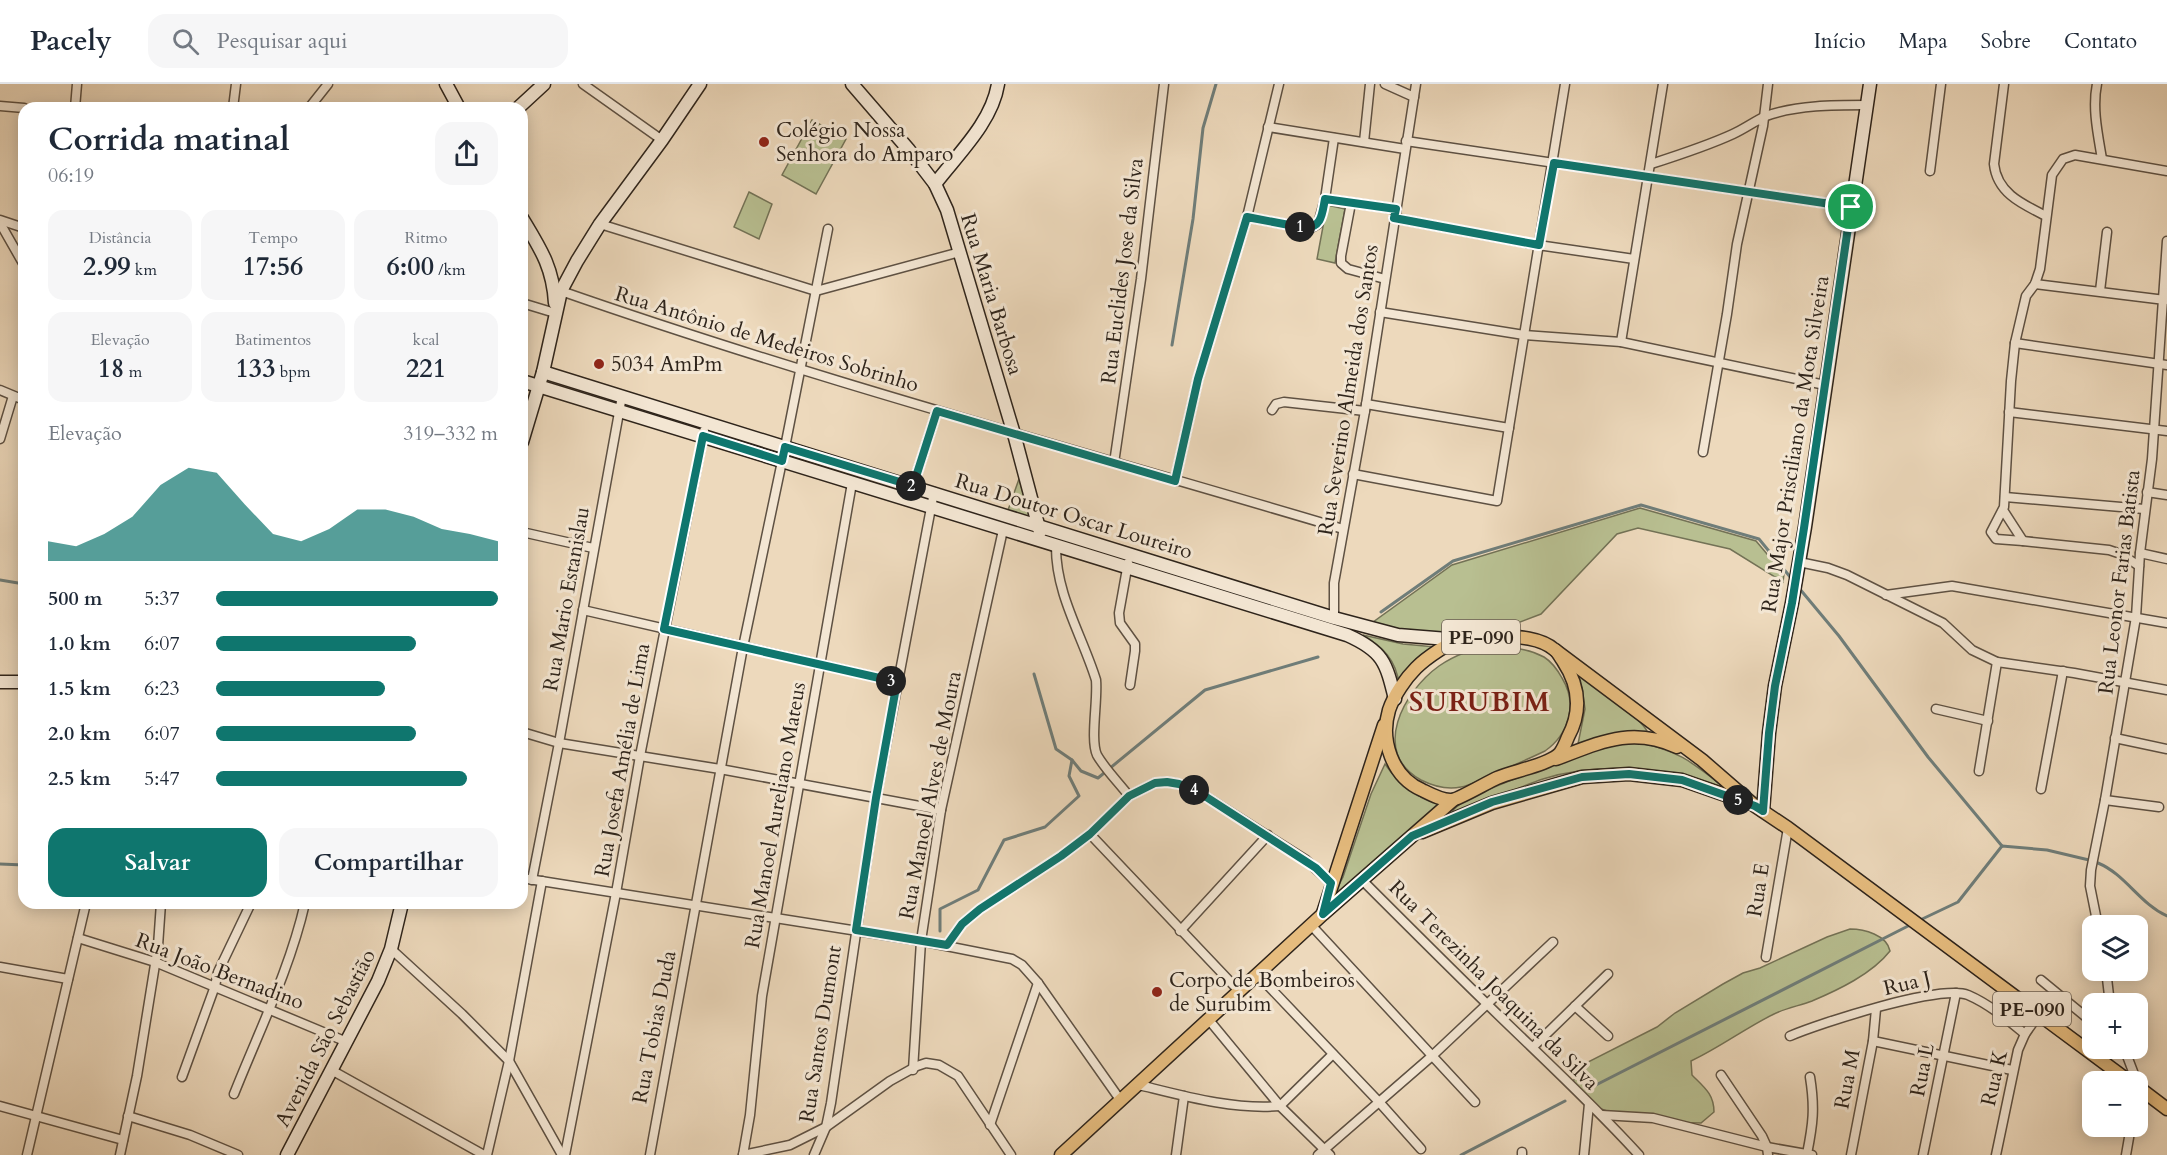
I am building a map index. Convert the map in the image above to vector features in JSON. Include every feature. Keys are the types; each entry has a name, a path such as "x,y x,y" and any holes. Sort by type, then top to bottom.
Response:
{"main road":[{"path":"446,84 456,102"},
{"path":"524,102 544,84"},
{"path":"528,422 543,372 561,291 600,224 700,84"},
{"name":"Rua Maria Barbosa","path":"852,84 935,184 947,210 1014,434 1041,542"},
{"path":"935,184 982,124 993,104 998,84"},
{"name":"Rua Major Prisciliano da Mota Silveira","path":"1759,808 1775,686 1798,567 1869,84"},
{"path":"528,229 550,268 554,285 555,314"},
{"name":"Rua Doutor Oscar Loureiro","path":"543,372 1334,618 1398,635 1460,640"},
{"name":"Rua Doutor Oscar Loureiro","path":"528,383 1347,635 1365,643 1386,664 1392,704"},
{"name":"PE-090","path":"1323,914 1331,883 1392,704 1407,678 1417,666 1432,655 1460,640 1489,636 1521,637 1555,650 1702,760 1759,808 2039,1014 2082,1043"},
{"name":"PE-090","path":"1534,766 1559,754 1574,726 1578,706 1575,685 1567,667 1555,650"},
{"path":"0,682 18,682"},
{"path":"1392,704 1388,749 1401,776 1417,788 1434,796 1453,800"},
{"name":"PE-090","path":"1061,1155 1323,914 1453,800 1503,776 1599,743 1628,736 1656,739 1702,760"},
{"name":"PE-090","path":"1412,836 1492,802 1582,777 1629,774 1682,780 1759,808"},
{"name":"Avenida São Sebastião","path":"287,1155 369,1000 392,949 401,909"},
{"name":"PE-090","path":"2103,1059 2118,1071"},
{"name":"PE-090","path":"2148,1095 2167,1109"}],"street":[{"path":"76,102 77,84"},
{"path":"234,102 236,84"},
{"path":"314,102 328,84"},
{"path":"583,84 662,140"},
{"name":"Rua Euclides Jose da Silva","path":"1114,463 1141,279 1164,84"},
{"path":"1175,481 1198,379 1247,217 1279,84"},
{"path":"1364,142 1370,84"},
{"path":"1385,84 1414,97"},
{"name":"Rua Severino Almeida dos Santos","path":"1334,618 1334,583 1365,407 1416,84"},
{"path":"1353,474 1497,501 1566,84"},
{"path":"1621,342 1663,84"},
{"path":"1702,452 1719,363 1737,244 1764,117 1767,84"},
{"path":"1930,171 1941,84"},
{"path":"2004,84 1994,164 1995,177 2016,200 2046,216"},
{"path":"2097,84 2096,120 2102,159"},
{"path":"1651,164 1732,135 1764,117 1785,111 1867,105"},
{"path":"0,106 18,108"},
{"path":"1268,127 1364,142 1554,163 1851,207"},
{"path":"1247,217 1305,228 1313,228 1318,224 1325,199 1334,138"},
{"path":"2139,566 2121,554 2109,550 1996,539 1991,535 1992,527 2003,510 2005,497 2015,343 2028,290 2035,284 2040,269 2052,175 2056,166 2063,159 2075,155 2167,171"},
{"path":"1325,199 1539,245 1634,259"},
{"path":"1351,203 1341,263 1348,269 1385,279"},
{"path":"0,222 18,226"},
{"path":"0,222 18,254"},
{"path":"600,224 816,291 960,252"},
{"name":"Rua Tobias Duda","path":"650,1155 743,647 828,228"},
{"path":"2100,291 2107,232"},
{"name":"Rua Leonor Farias Batista","path":"2096,915 2090,878 2136,617 2144,509 2162,364 2167,241"},
{"path":"2035,284 2165,300"},
{"name":"Rua Antônio de Medeiros Sobrinho","path":"561,291 655,324 800,370 1343,530"},
{"path":"528,305 555,314"},
{"path":"1380,312 1524,335 1621,342 1825,385"},
{"path":"2015,343 2162,364"},
{"path":"0,390 18,398"},
{"path":"0,439 13,396"},
{"name":"Rua Mario Estanislau","path":"532,879 622,396"},
{"path":"1272,410 1276,404 1284,402 1365,407 1509,428"},
{"path":"910,501 937,411"},
{"path":"2010,412 2167,430"},
{"name":"Rua Josefa Amélia de Lima","path":"564,1155 616,893 664,629 706,422"},
{"name":"Rua Manoel Aureliano Mateus","path":"743,1155 750,1115 762,996 852,483"},
{"name":"Rua Santos Dumont","path":"814,1155 826,1128 836,1074 876,798 934,492"},
{"path":"2147,492 2167,495"},
{"path":"2005,497 2144,509"},
{"path":"2003,510 2023,541"},
{"name":"Rua Manoel Alves de Moura","path":"913,1070 921,941 941,810 1003,530"},
{"path":"528,533 593,548"},
{"path":"1056,547 1057,574 1062,593 1096,680 1098,695 1094,732 1097,754 1129,796"},
{"path":"2140,553 2167,559"},
{"path":"1129,554 1119,613 1120,623 1135,644 1136,651 1130,685"},
{"path":"1798,567 1828,568 1847,575 1943,623 1971,650 1997,662 2063,671 2167,690"},
{"path":"1886,595 1952,586 2167,623"},
{"path":"582,610 897,682"},
{"path":"1979,771 1997,662"},
{"path":"2041,789 2063,671"},
{"path":"1936,709 1988,721"},
{"path":"528,734 559,742 941,810"},
{"path":"2115,738 2167,749"},
{"path":"947,945 962,924 980,909 1061,856 1090,834 1129,796 1155,783 1179,784 1197,791 1306,860 1331,883"},
{"path":"2105,800 2159,807"},
{"name":"Rua E","path":"1766,957 1788,828"},
{"path":"1090,834 1239,991"},
{"path":"1180,931 1268,835"},
{"path":"528,879 856,930 1011,958 1022,965 1038,983 1121,1101"},
{"name":"Rua Terezinha Joaquina da Silva","path":"1362,880 1487,1005 1602,1115 1639,1155"},
{"path":"333,1071 485,1155 509,1061 542,881"},
{"path":"27,1155 85,909"},
{"path":"120,1155 155,962 160,909"},
{"path":"182,1077 218,972 248,909"},
{"path":"234,1094 285,972 303,909"},
{"path":"1311,925 1475,1102"},
{"name":"Rua João Bernadino","path":"78,938 155,962 347,1042"},
{"path":"1209,1020 1280,1106 1324,1153 1432,1056 1553,942"},
{"path":"392,949 509,1061 564,1155"},
{"path":"0,967 68,979"},
{"path":"1533,1047 1608,974"},
{"path":"1257,975 1380,1102 1421,1149"},
{"path":"2041,980 2082,1014"},
{"path":"990,1125 1038,983"},
{"name":"Rua J","path":"1790,1036 1836,1019 1937,993 1967,995 1999,1013 2025,1034"},
{"name":"Rua L","path":"1923,1155 1956,993"},
{"path":"1575,1006 1608,1036"},
{"name":"Rua M","path":"1851,1155 1876,1009"},
{"name":"Rua K","path":"1996,1155 2012,1071 2025,1034 2039,1014"},
{"path":"1872,1041 2012,1071"},
{"path":"1139,1085 1184,1096 1260,1108 1280,1106 1333,1054"},
{"path":"743,1155 790,1145 826,1128 867,1096 917,1066 927,1063 939,1065 958,1076 1011,1155"},
{"path":"1721,1075 1762,1136 1767,1151"},
{"path":"1810,1077 1814,1121 1810,1155"},
{"path":"1176,1155 1184,1096"},
{"path":"1584,1155 1589,1104"},
{"path":"0,1106 123,1140"},
{"name":"Rua Terezinha Joaquina da Silva","path":"1602,1115 1653,1118 1767,1151 1810,1155"},
{"path":"128,1116 190,1135 238,1155"},
{"path":"2126,1155 2129,1137"}],"green space":[{"path":"812,120 846,139 816,194 782,175"},
{"path":"749,192 772,204 759,239 734,227"},
{"path":"1327,205 1345,209 1335,263 1317,259"},
{"path":"1019,479 1031,520 1007,513"},
{"path":"933,499 1353,629 1353,632 932,504"},
{"path":"1640,508 1756,541 1784,574 1783,582 1730,549 1638,528 1617,534 1541,614 1486,635 1460,637 1369,625 1452,565"},
{"path":"1363,635 1403,644 1436,647 1399,684 1392,661 1377,644"},
{"path":"1494,646 1532,652 1544,657 1554,666 1567,688 1569,698 1570,708 1565,727 1560,736 1545,751 1469,785 1445,788 1421,780 1406,768 1397,754 1395,738 1404,706 1414,690 1439,666 1465,653"},
{"path":"1575,671 1626,709 1648,733 1616,733 1578,744 1585,709 1582,688"},
{"path":"1636,742 1663,749 1684,758 1725,788 1658,771 1611,768 1588,770 1543,779 1452,812 1474,796 1516,778 1608,746"},
{"path":"1385,764 1410,790 1425,798 1443,803 1338,893 1336,891 1343,877 1371,794"},
{"path":"1850,929 1862,930 1880,937 1888,945 1890,951 1874,967 1843,986 1812,1001 1772,1015 1691,1061 1692,1075 1708,1091 1714,1106 1714,1112 1701,1123 1649,1119 1608,1111 1591,1103 1573,1081 1588,1062 1657,1027 1675,1013 1743,973 1760,968 1827,937"}],"waterway":[{"path":"1172,345 1193,219 1203,128 1216,84"},
{"path":"1381,612 1453,561 1641,505 1759,539 1791,578"},
{"path":"0,580 18,583"},
{"path":"1799,588 1839,636 1928,757 2002,846"},
{"path":"940,931 940,909 978,890 1004,840 1045,827 1079,796 1069,776 1072,760 1081,771 1098,778 1205,690 1318,657"},
{"path":"1034,674 1056,749 1072,760"},
{"path":"1918,921 1958,902 2002,846 2047,850 2089,860"},
{"path":"2098,863 2116,874 2157,911 2167,916"},
{"path":"0,864 18,865"},
{"path":"1590,1088 1912,924"},
{"path":"1461,1155 1565,1101"}],"place":[{"name":"Colégio Nossa Senhora do Amparo","path":"764,142"},
{"name":"5034 AmPm","path":"599,364"},
{"name":"Corpo de Bombeiros de Surubim","path":"1157,992"}],"district":[{"name":"SURUBIM","path":"1480,702"}],"route":[{"path":"1554,163 1851,207 1804,528 1775,686 1763,811 1755,806 1682,780 1629,774 1582,777 1492,802 1412,836 1323,914 1331,883 1306,860 1197,791 1179,784 1155,783 1129,796 1090,834 1061,856 980,909 962,924 947,945 856,930 897,682 664,629 703,436 782,461 785,447 913,486 937,411 1175,481 1198,379 1247,217 1313,228 1321,219 1325,199 1396,209 1394,218 1539,245 1554,163"}]}
